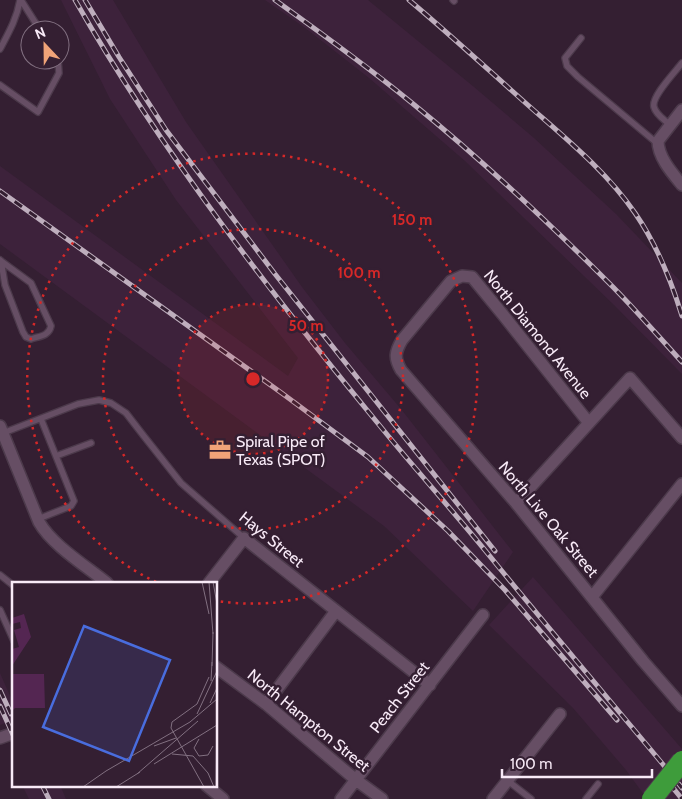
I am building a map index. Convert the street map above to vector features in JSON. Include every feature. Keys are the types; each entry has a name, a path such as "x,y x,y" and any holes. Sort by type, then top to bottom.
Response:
{"highway":[{"path":"652,799 682,761"}],"street":[{"path":"682,110 658,141 658,144 659,152 682,185"},
{"name":"North Diamond Avenue","path":"457,278 462,276 472,277 589,423"},
{"name":"North Live Oak Street","path":"457,278 451,281 402,340 396,351 397,362 401,370 516,503 643,661 682,706"},
{"path":"516,503 630,378 682,438"},
{"path":"1,430 38,520 44,530 106,582"},
{"path":"592,597 682,484"},
{"path":"210,582 244,538"},
{"name":"Hays Street","path":"244,538 430,685"},
{"path":"266,704 336,611"},
{"name":"Peach Street","path":"340,799 483,616"},
{"name":"North Hampton Street","path":"218,668 266,704 356,780 382,799"},
{"path":"493,799 560,714"},
{"path":"0,738 12,734"},
{"path":"207,786 223,799"}],"lane":[{"path":"21,0 34,20"},
{"path":"0,49 18,14 21,0"},
{"path":"582,38 565,58 567,66 658,144"},
{"path":"670,125 657,113 653,102 682,63"},
{"path":"0,85 38,112 59,73 59,70"},
{"path":"0,260 31,283 51,326 47,334 31,339 26,337 5,285 0,260"},
{"name":"Hays Street","path":"41,419 78,404 100,400 111,403 126,413 181,483 244,538"},
{"path":"1,430 41,419 74,501 71,506 38,520"},
{"path":"56,456 91,442"},
{"path":"0,575 12,584"},
{"path":"0,610 9,622 12,633"},
{"path":"508,781 531,799"},
{"path":"586,799 598,784"}],"shaded area":[{"path":"61,0 113,0 186,122 302,287 513,552 473,611 384,526 0,244 0,166 288,376 298,358 176,200 110,99"},
{"path":"265,0 368,0 534,138 616,214 682,283 682,374 614,305 465,161 369,78 304,27"},
{"path":"533,577 682,749 682,799 647,799 626,770 573,708 489,625"},
{"path":"0,673 12,700 12,721 0,725"},
{"path":"22,786 60,786 66,799 29,799"}],"railway":[{"path":"75,0 145,113 260,276 385,432 682,788"},
{"path":"85,0 166,130 275,274 495,551"},
{"path":"275,0 395,90 438,124 488,168 610,284 682,362"},
{"path":"409,0 566,138 610,181 635,213 657,250 682,316"},
{"path":"0,191 368,457 448,531 505,590 617,720"},
{"path":"0,690 11,714"},
{"path":"0,706 12,733"},
{"path":"669,783 682,799"},
{"path":"42,786 49,799"}],"place":[{"name":"Spiral Pipe of Texas (SPOT)","path":"220,450"}]}
